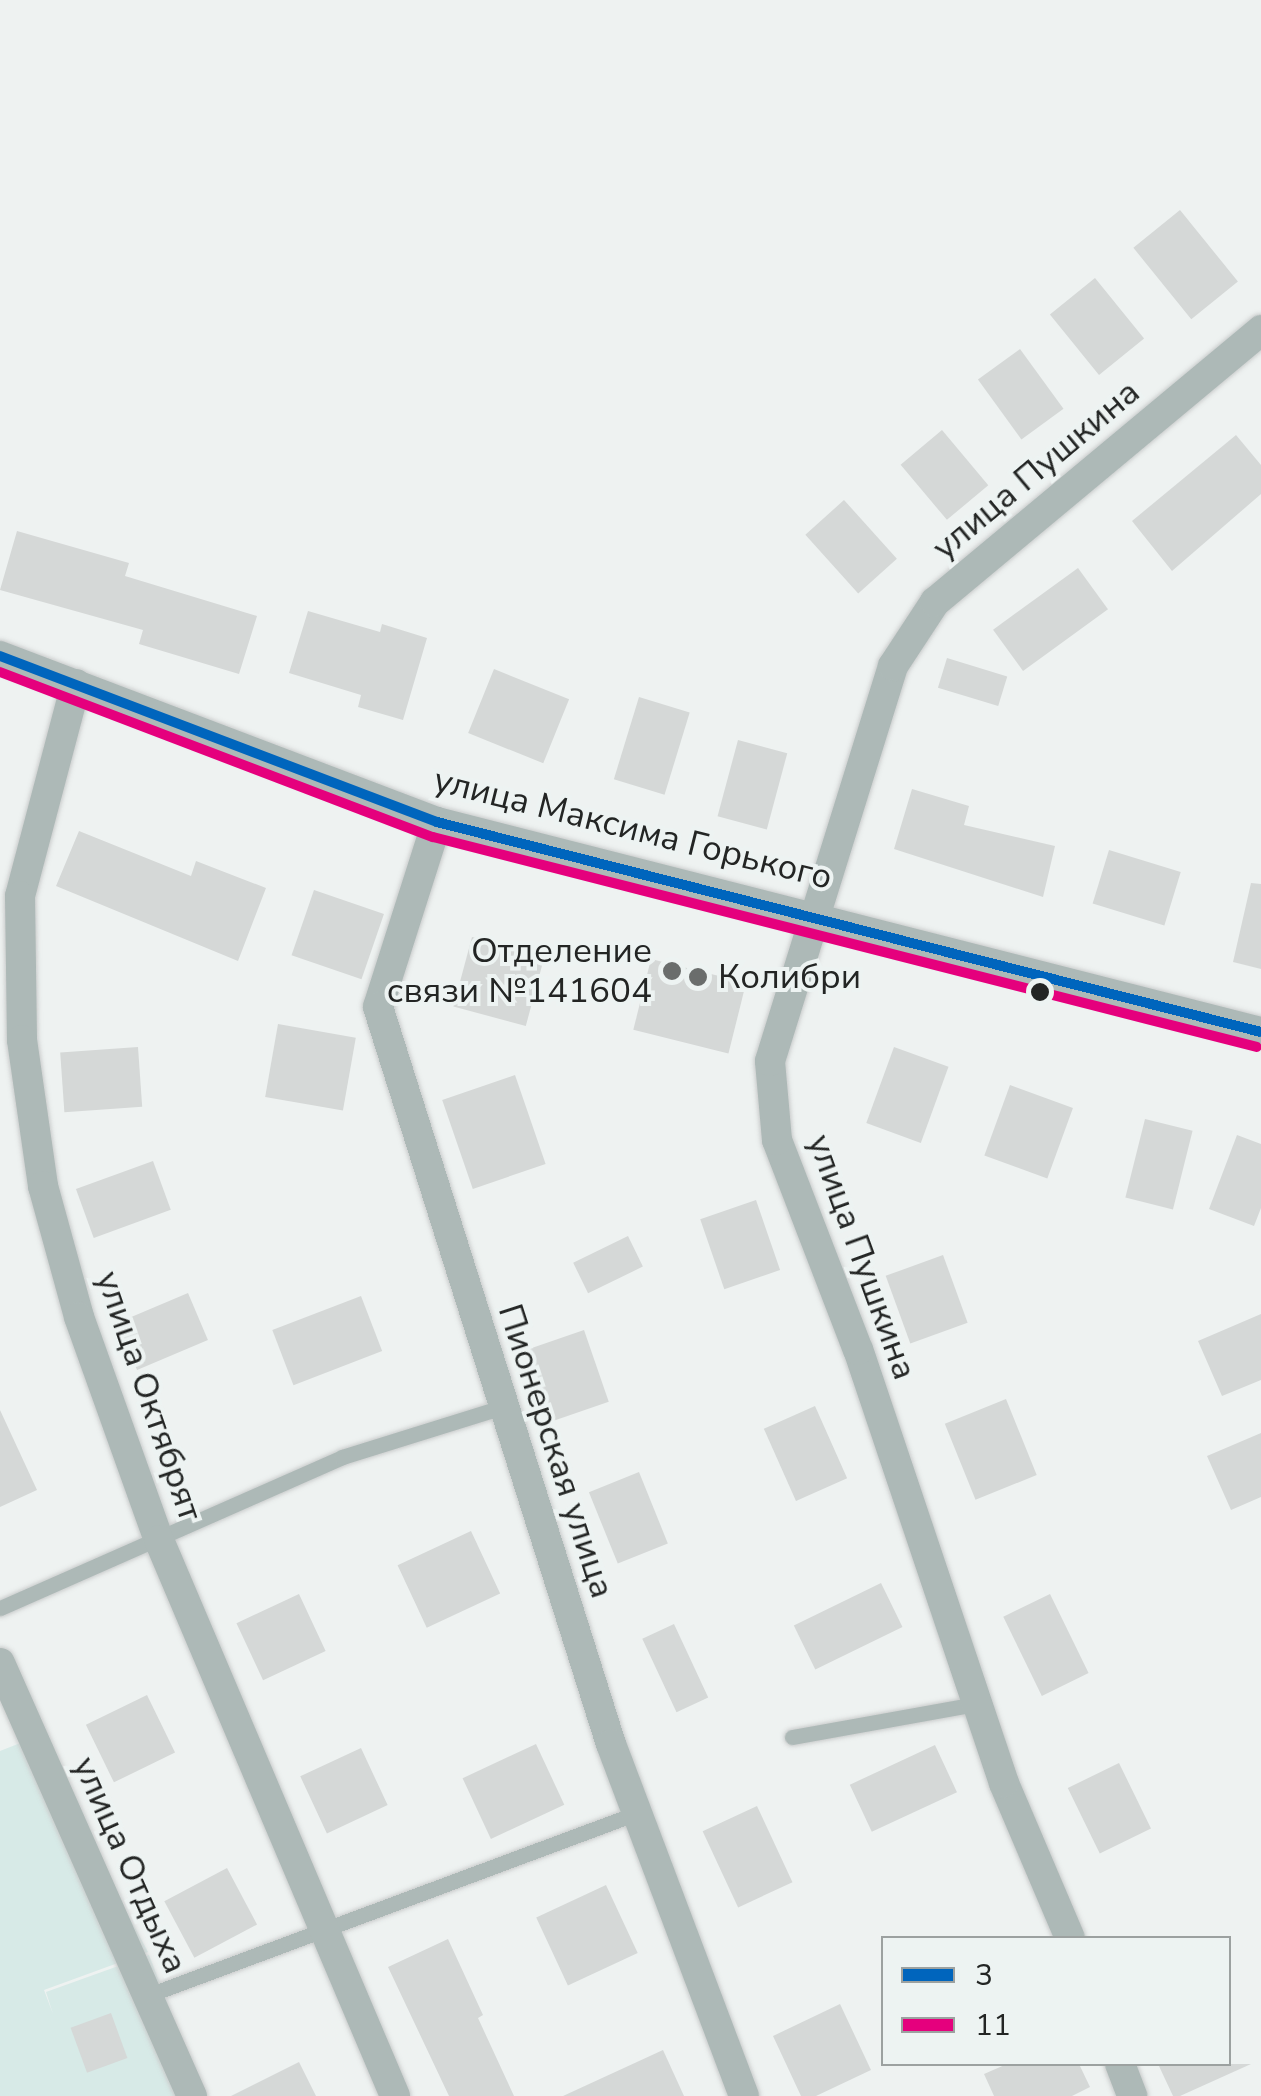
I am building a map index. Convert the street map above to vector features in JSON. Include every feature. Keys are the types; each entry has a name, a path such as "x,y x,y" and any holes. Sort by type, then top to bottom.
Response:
{"street":[{"name":"улица Пушкина","path":"1069,1936 976,1704 858,1350 777,1140 770,1061 894,666 935,602 1261,330"},
{"name":"улица Максима Горького","path":"0,656 437,822 817,914 1261,1032"},
{"name":"улица Октябрят","path":"76,684 20,896 22,1040 43,1186 58,1242 159,1540 396,2096"},
{"name":"Пионерская улица","path":"437,822 378,1008 636,1813 744,2096"},
{"name":"улица Отдыха","path":"0,1663 192,2096"},
{"path":"1121,2066 1132,2096"}],"lane":[{"path":"0,1608 342,1457 503,1407"},
{"path":"792,1737 976,1704"},
{"path":"146,1996 636,1813"}],"shaded area":[{"path":"33,1738 148,1952 44,1990 53,2014 46,1992 149,1955 203,2096 0,2096 0,1751"}],"building":[{"path":"1180,210 1238,281 1191,319 1133,248"},
{"path":"1095,278 1144,339 1099,375 1050,315"},
{"path":"1020,349 1063,409 1021,439 978,380"},
{"path":"942,430 988,485 947,520 901,465"},
{"path":"1236,435 1261,465 1261,494 1172,571 1132,521"},
{"path":"844,500 897,559 858,594 805,535"},
{"path":"17,531 129,563 125,576 257,616 239,674 139,644 143,630 0,590"},
{"path":"1078,568 1108,609 1023,671 993,630"},
{"path":"308,611 380,632 382,624 427,638 403,720 358,707 361,695 289,673"},
{"path":"947,658 1007,676 998,706 938,688"},
{"path":"494,669 569,699 543,763 468,733"},
{"path":"639,697 690,712 665,795 614,779"},
{"path":"738,740 787,753 767,830 718,816"},
{"path":"912,789 969,806 964,825 1055,846 1043,897 894,849"},
{"path":"79,831 191,876 196,861 266,888 238,961 56,886"},
{"path":"1109,850 1181,872 1164,925 1093,904"},
{"path":"1251,883 1261,884 1261,969 1233,962"},
{"path":"314,890 384,914 362,979 292,955"},
{"path":"472,937 544,956 526,1026 453,1007"},
{"path":"651,959 746,983 728,1054 633,1030"},
{"path":"278,1024 356,1038 343,1111 265,1097"},
{"path":"138,1047 142,1107 64,1112 60,1052"},
{"path":"894,1047 949,1067 921,1143 866,1123"},
{"path":"515,1075 546,1164 473,1189 442,1100"},
{"path":"1010,1085 1073,1108 1047,1178 984,1155"},
{"path":"1145,1119 1193,1131 1173,1209 1125,1198"},
{"path":"1237,1135 1261,1144 1261,1208 1254,1226 1209,1209"},
{"path":"153,1161 171,1210 94,1238 76,1189"},
{"path":"756,1200 780,1270 724,1289 700,1219"},
{"path":"628,1236 643,1267 588,1293 573,1263"},
{"path":"943,1255 968,1323 910,1344 886,1276"},
{"path":"188,1293 208,1340 137,1370 117,1323"},
{"path":"361,1296 382,1351 293,1385 272,1330"},
{"path":"1261,1314 1261,1380 1222,1396 1198,1341"},
{"path":"584,1330 609,1402 553,1421 528,1349"},
{"path":"1006,1399 1037,1475 976,1500 945,1424"},
{"path":"815,1406 847,1478 796,1501 764,1429"},
{"path":"0,1410 37,1490 0,1507"},
{"path":"1261,1433 1261,1497 1231,1510 1207,1456"},
{"path":"639,1472 668,1543 618,1564 589,1492"},
{"path":"471,1531 500,1594 427,1628 398,1565"},
{"path":"881,1583 902,1627 815,1670 794,1626"},
{"path":"299,1594 326,1651 263,1680 236,1623"},
{"path":"1050,1594 1089,1673 1042,1696 1003,1617"},
{"path":"674,1624 708,1697 677,1712 642,1639"},
{"path":"147,1695 175,1753 114,1782 86,1725"},
{"path":"536,1744 564,1805 491,1839 463,1778"},
{"path":"935,1745 957,1792 872,1832 850,1785"},
{"path":"361,1748 388,1805 327,1833 300,1776"},
{"path":"1119,1763 1151,1829 1100,1854 1068,1788"},
{"path":"757,1806 792,1882 738,1907 703,1831"},
{"path":"227,1868 257,1925 194,1958 164,1901"},
{"path":"606,1885 638,1953 568,1986 536,1918"},
{"path":"448,1939 514,2096 449,2096 388,1967"},
{"path":"840,2004 871,2070 816,2096 801,2096 773,2036"},
{"path":"111,2013 127,2058 87,2073 71,2028"},
{"path":"663,2050 684,2096 563,2096"},
{"path":"299,2062 316,2096 231,2096"},
{"path":"1251,2064 1180,2096 1173,2096 1159,2066"},
{"path":"1002,2066 1080,2066 1090,2087 1072,2096 994,2096 984,2074"}],"transit line":[{"name":"3","path":"0,656 437,822 1261,1032"},
{"name":"11","path":"0,672 433,837 1257,1047"}],"place":[{"name":"Отделение связи №141604","path":"672,971"},
{"name":"Колибри","path":"698,977"}]}
